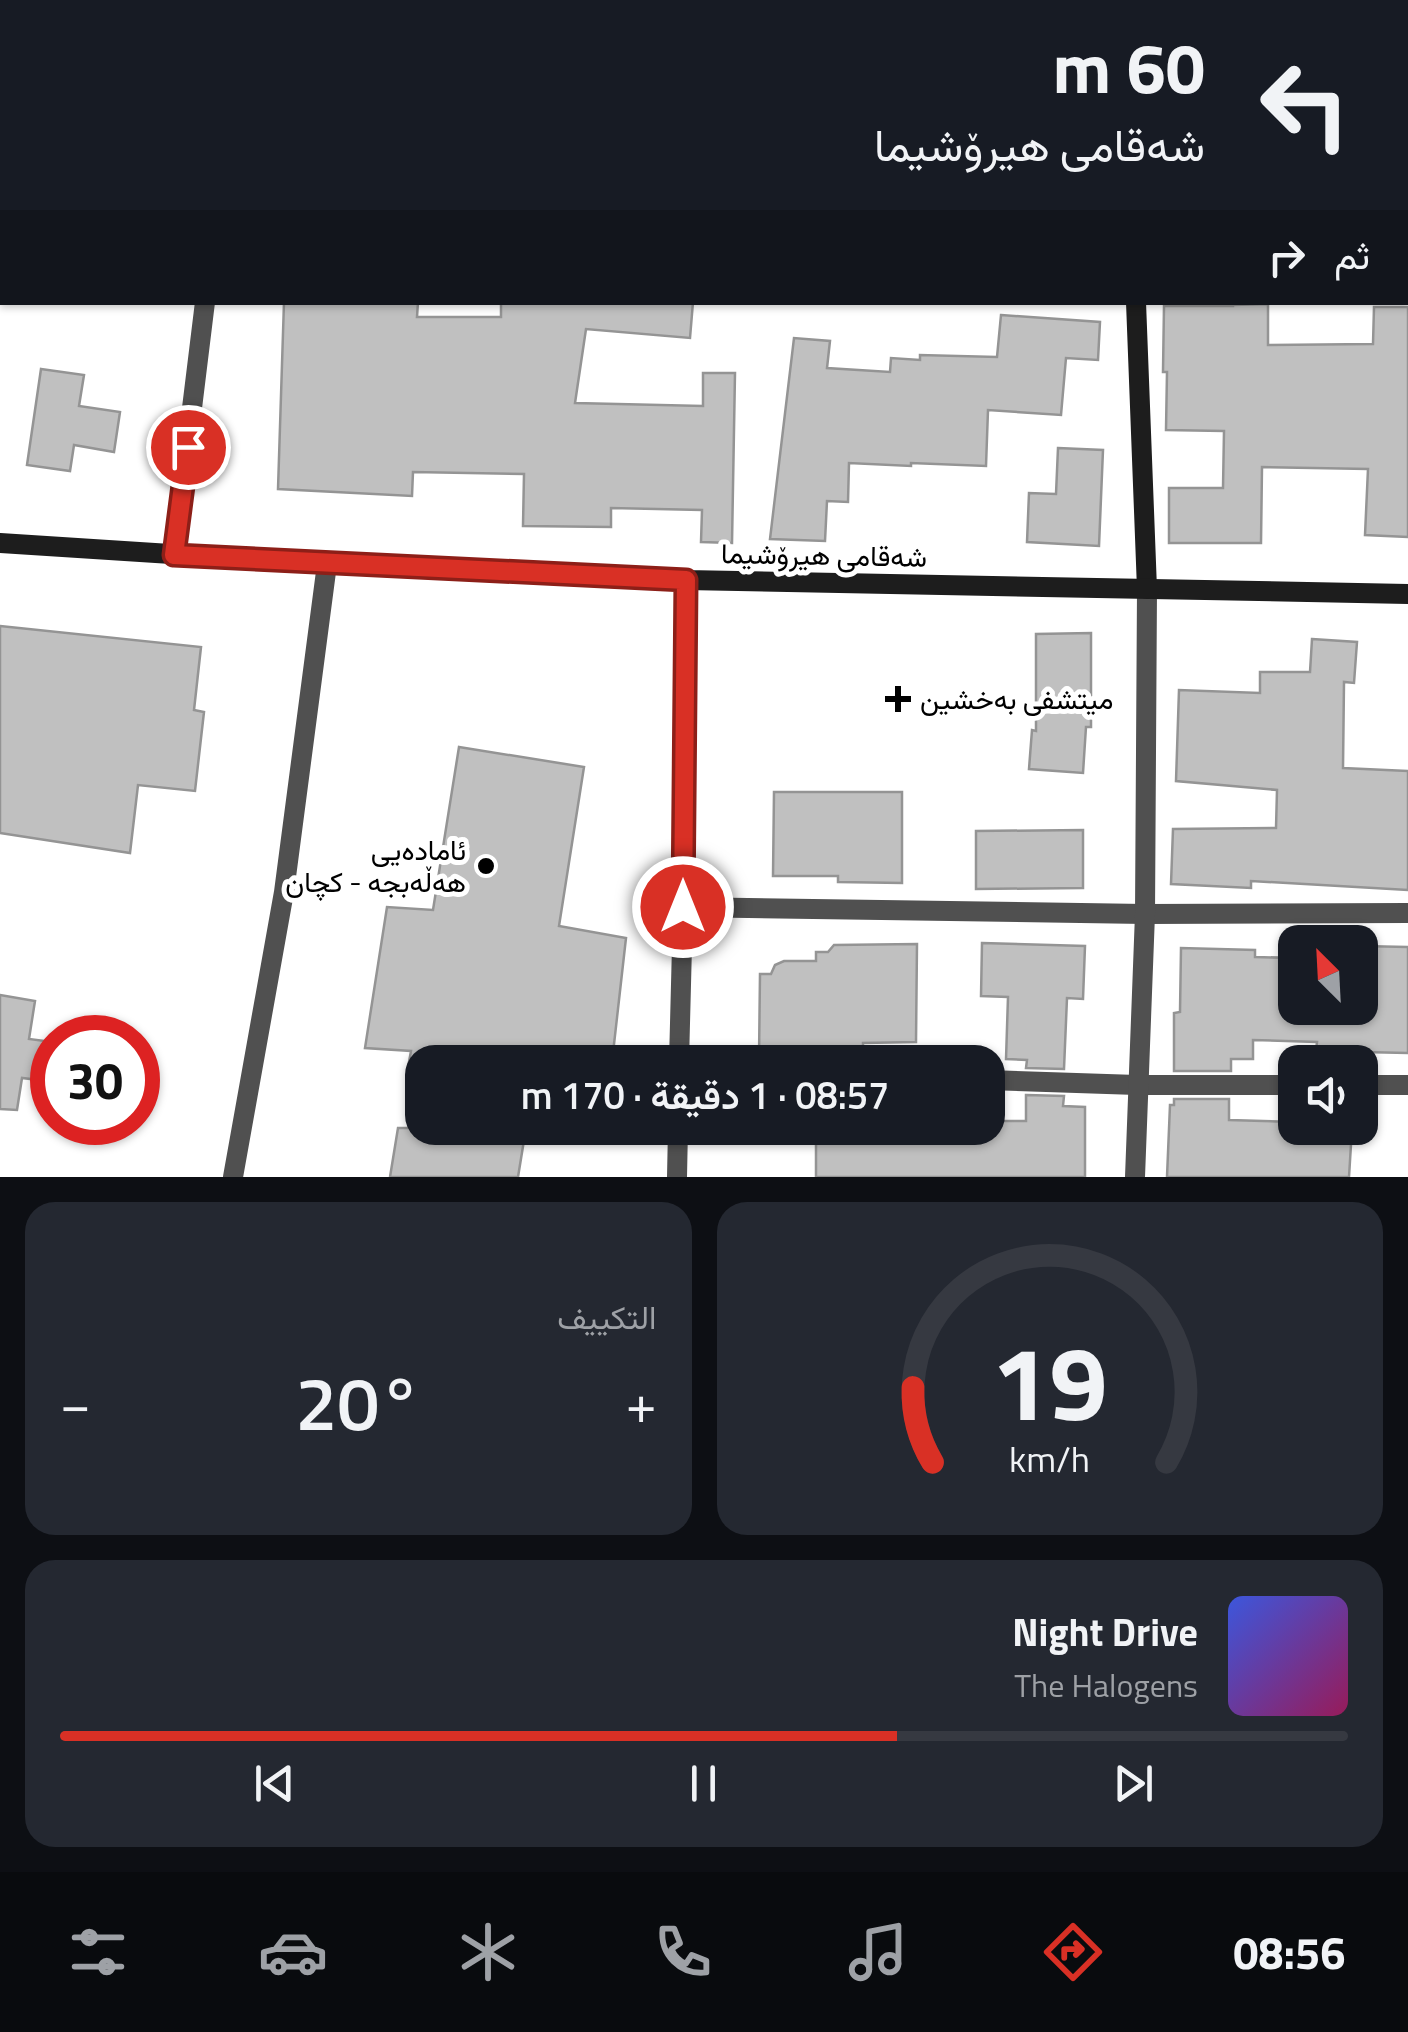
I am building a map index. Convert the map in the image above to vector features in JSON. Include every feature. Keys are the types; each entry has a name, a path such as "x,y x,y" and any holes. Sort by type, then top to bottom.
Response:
{"main road":[{"path":"1136,305 1146,589"},
{"name":"شەقامی هیرۆشیما","path":"0,543 327,564 686,580 1408,594"}],"street":[{"path":"174,555 205,305"},
{"path":"234,1177 284,892 327,564"},
{"path":"679,1045 686,580"},
{"path":"1135,1177 1145,914 1146,589"},
{"path":"683,907 1145,914 1408,913"},
{"path":"1005,1081 1278,1085"},
{"path":"1378,1085 1408,1085"},
{"path":"677,1177 678,1145"}],"building":[{"path":"284,305 418,305 417,317 501,317 501,305 693,305 690,338 586,329 575,403 703,406 703,373 735,373 732,543 701,542 702,510 611,508 611,527 523,526 524,474 413,472 412,496 278,489"},
{"path":"1268,305 1268,345 1373,344 1374,307 1408,307 1408,537 1365,535 1368,469 1262,467 1261,543 1169,543 1169,488 1223,488 1224,431 1166,430 1164,306"},
{"path":"1001,315 1100,322 1098,360 1066,358 1061,415 988,410 986,466 849,463 848,502 827,501 825,541 770,539 794,338 830,341 827,368 890,372 891,358 997,357"},
{"path":"41,369 84,375 79,406 120,412 114,452 74,445 70,471 27,465"},
{"path":"1058,448 1103,450 1099,546 1027,542 1029,493 1056,494"},
{"path":"0,626 201,647 194,710 204,712 195,791 138,785 130,853 0,833"},
{"path":"1091,633 1091,727 1086,727 1083,773 1029,769 1032,730 1036,731 1036,634"},
{"path":"1312,639 1357,642 1354,683 1344,682 1343,768 1408,771 1408,890 1251,881 1251,888 1171,884 1173,829 1276,828 1277,790 1176,781 1179,690 1260,693 1260,672 1310,672"},
{"path":"459,747 584,767 559,926 626,938 614,1045 405,1045 405,1051 365,1048 387,907 433,910"},
{"path":"774,792 902,792 902,883 838,882 838,876 773,876"},
{"path":"1083,830 1083,888 976,889 976,831"},
{"path":"982,943 1085,946 1083,999 1067,998 1064,1069 1026,1068 1027,1060 1006,1059 1008,997 981,996"},
{"path":"917,944 916,1042 759,1045 760,974 771,974 775,965 784,961 816,961 816,952 828,952 834,945"},
{"path":"1378,946 1408,947 1408,1053 1378,1052 1378,1045 1253,1040 1253,1059 1231,1059 1231,1071 1174,1071 1174,1013 1180,1012 1181,948 1255,950 1255,957 1278,958 1278,1025 1378,1025"},
{"path":"0,995 35,1001 30,1015 30,1079 22,1078 17,1110 0,1109"},
{"path":"1026,1095 1064,1096 1063,1106 1085,1107 1085,1177 816,1177 816,1145 1005,1145 1005,1121 1026,1121"},
{"path":"1174,1099 1229,1099 1229,1120 1278,1121 1278,1145 1351,1145 1349,1177 1167,1177 1170,1105 1174,1105"},
{"path":"398,1128 405,1128 405,1145 523,1145 518,1177 390,1177"}],"place":[{"name":"میتشفی بەخشین","path":"898,699"},
{"name":"ئامادەیی هەڵەبجە - کچان","path":"486,866"}],"route":[{"path":"188,447 174,555 686,580 683,907"}]}
